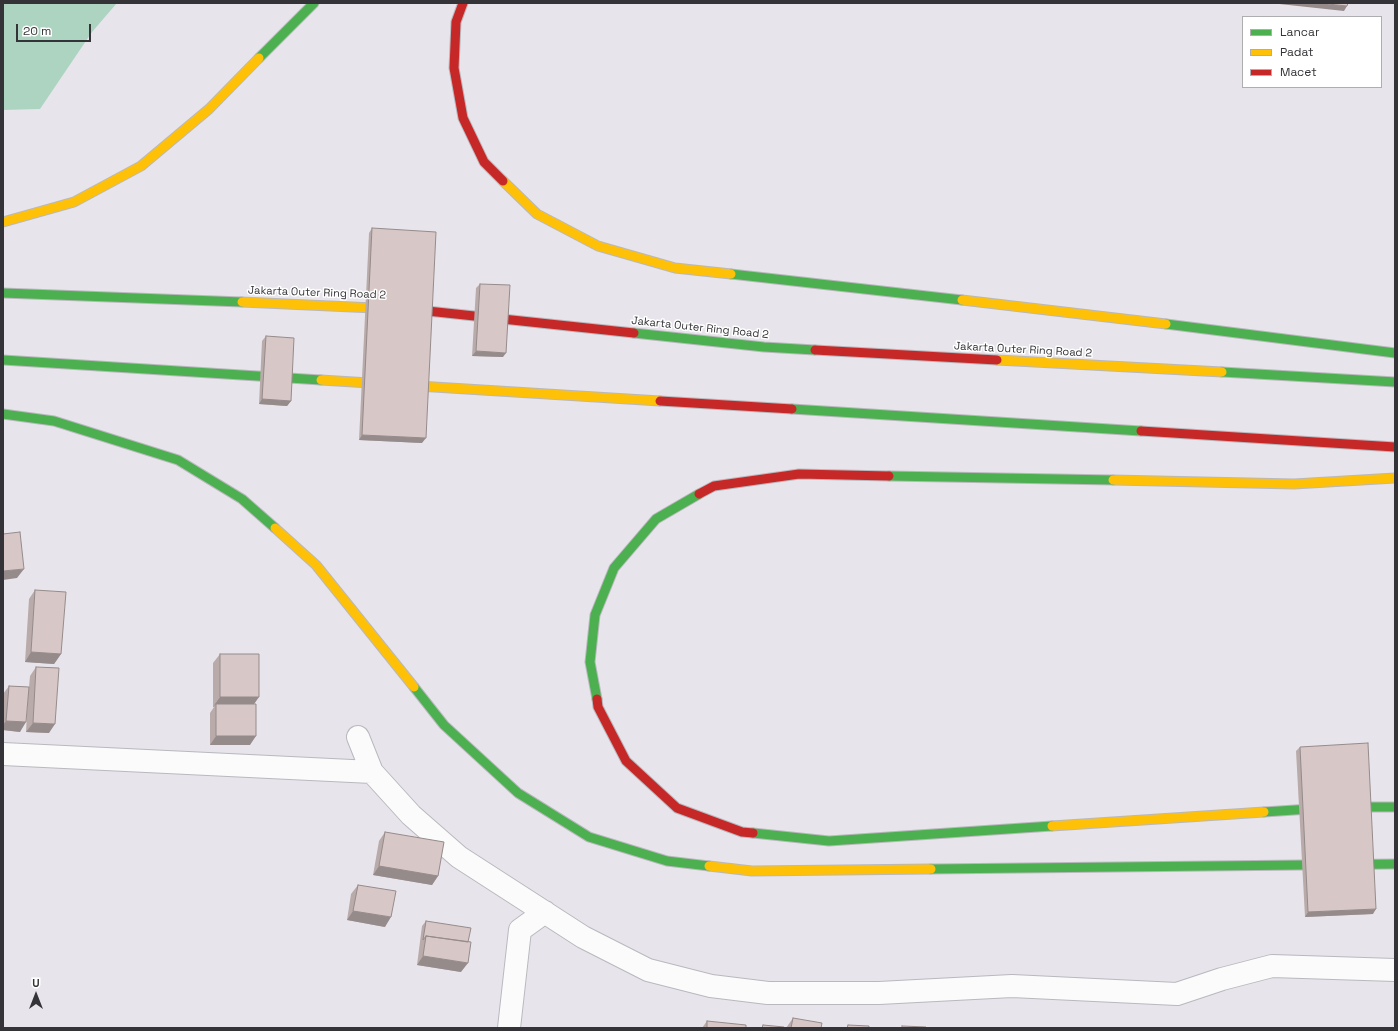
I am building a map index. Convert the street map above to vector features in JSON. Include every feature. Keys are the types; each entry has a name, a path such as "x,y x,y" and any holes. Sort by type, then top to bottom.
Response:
{"highway":[{"path":"3,222 74,202 141,166 209,108 314,3"},
{"path":"463,3 456,22 454,68 464,118 484,162 537,214 598,246 676,268 1124,319 1395,353"},
{"name":"Jakarta Outer Ring Road 2","path":"3,293 397,308 764,347 1395,382"},
{"path":"3,360 393,386 1395,447"},
{"path":"3,414 54,421 178,460 242,499 316,565 444,725 518,793 589,837 667,861 752,871 1395,864"},
{"path":"1395,478 1294,484 798,474 714,486 656,519 614,568 595,615 590,662 598,707 626,761 677,808 742,832 829,841 1340,807 1395,807"}],"street":[{"path":"358,737 372,772 411,815 458,857 583,937 648,970 711,986 768,993 879,993 1012,986 1177,994 1222,979 1272,966 1395,970"},
{"path":"3,754 372,772"},
{"path":"509,1028 520,930 545,912"}],"green space":[{"path":"3,3 117,3 92,32 40,109 3,110"}],"building":[{"path":"1318,3 1348,3 1347,6"},
{"path":"372,228 436,232 426,438 362,435"},
{"path":"480,284 510,285 506,353 476,351"},
{"path":"266,336 294,338 291,401 262,399"},
{"path":"20,532 24,569 3,571 3,534"},
{"path":"35,590 66,592 61,654 31,652"},
{"path":"220,654 259,654 259,697 220,697"},
{"path":"36,667 59,668 55,724 33,723"},
{"path":"9,686 29,687 26,722 6,721"},
{"path":"216,704 256,704 256,736 216,736"},
{"path":"1368,743 1376,909 1308,912 1300,747"},
{"path":"385,832 444,842 438,876 379,866"},
{"path":"358,885 396,891 391,917 353,911"},
{"path":"426,921 471,928 468,942 426,936 423,940"},
{"path":"426,936 471,942 468,963 423,956"},
{"path":"793,1018 822,1023 821,1028 791,1028"},
{"path":"707,1021 746,1025 746,1028 707,1028"},
{"path":"763,1025 784,1027 784,1028 762,1028"},
{"path":"848,1025 869,1026 869,1028 847,1028"},
{"path":"902,1026 926,1027 926,1028 902,1028"}],"traffic: fast":[{"path":"259,58 314,3"},
{"path":"731,274 962,300"},
{"path":"3,293 242,302"},
{"path":"1166,324 1395,353"},
{"path":"634,333 764,347 815,350"},
{"path":"3,360 321,380"},
{"path":"1222,372 1395,382"},
{"path":"792,409 1141,431"},
{"path":"3,414 54,421 178,460 242,499 275,528"},
{"path":"889,476 1113,480"},
{"path":"597,699 590,662 595,615 614,568 656,519 699,494"},
{"path":"414,687 444,725 518,793 589,837 667,861 709,866"},
{"path":"1264,812 1340,807 1395,807"},
{"path":"753,833 829,841 1052,826"},
{"path":"931,869 1395,864"}],"traffic: slow":[{"path":"3,222 74,202 141,166 209,109 259,58"},
{"path":"503,181 537,214 598,246 675,268 731,274"},
{"path":"962,300 1166,324"},
{"path":"242,302 418,310"},
{"path":"997,360 1222,372"},
{"path":"321,380 660,401"},
{"path":"1113,480 1294,484 1395,478"},
{"path":"275,528 316,565 414,687"},
{"path":"1052,826 1264,812"},
{"path":"709,866 752,871 931,869"}],"traffic: jam":[{"path":"463,3 456,22 454,68 463,118 484,162 503,181"},
{"path":"418,310 634,333"},
{"path":"815,350 997,360"},
{"path":"660,401 792,409"},
{"path":"1141,431 1395,447"},
{"path":"699,494 714,486 799,474 889,476"},
{"path":"597,699 598,707 626,761 677,808 742,832 753,833"}]}
